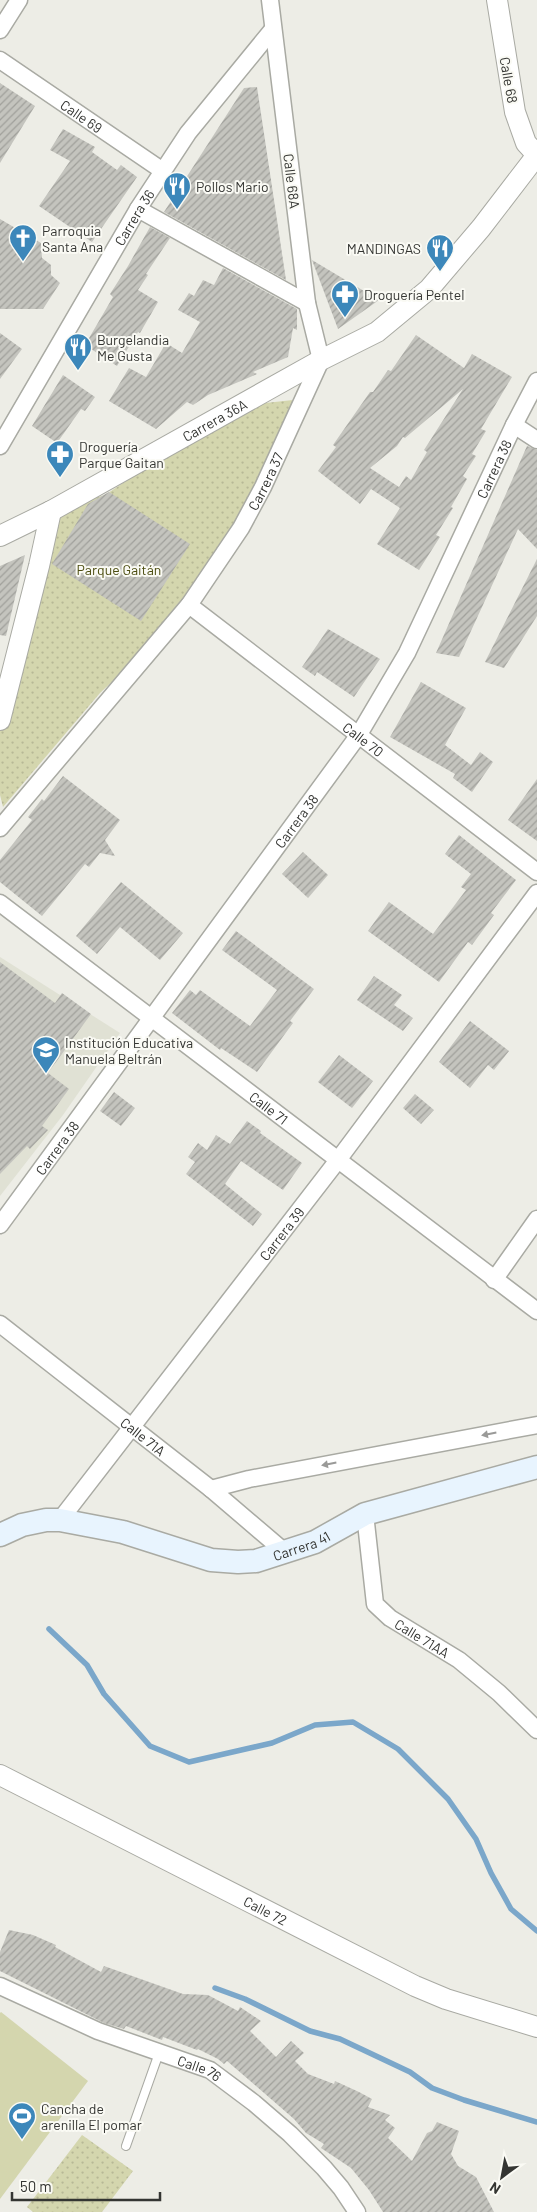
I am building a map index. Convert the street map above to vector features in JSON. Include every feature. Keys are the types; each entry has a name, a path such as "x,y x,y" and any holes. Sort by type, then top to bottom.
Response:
{"main road":[{"name":"Carrera 41","path":"60,1520 123,1532 166,1547 218,1561 238,1562 286,1553 315,1542 365,1514 537,1467"},
{"path":"0,1535 22,1525 46,1520 60,1520"}],"street":[{"path":"0,30 19,0"},
{"name":"Calle 68A","path":"270,0 307,303 321,360"},
{"name":"Calle 68","path":"497,0 515,112 526,143 537,155"},
{"name":"Carrera 36","path":"0,446 138,209 188,133 273,29"},
{"name":"Calle 69","path":"0,60 163,171"},
{"path":"321,360 377,332 429,289 481,228 537,155"},
{"path":"138,209 307,303"},
{"name":"Carrera 36A","path":"0,536 50,511 321,360"},
{"name":"Carrera 37","path":"0,828 189,605 241,528 263,487 321,360"},
{"name":"Carrera 38","path":"0,1225 358,736 407,653 514,425 537,381"},
{"path":"514,425 537,440"},
{"path":"0,720 39,566 50,511"},
{"name":"Calle 70","path":"189,605 537,872"},
{"name":"Carrera 39","path":"60,1520 338,1160 537,893"},
{"name":"Calle 71","path":"0,903 537,1311"},
{"path":"494,1280 537,1219"},
{"name":"Calle 71A","path":"0,1324 211,1488 286,1553"},
{"path":"211,1488 258,1477 537,1425"},
{"name":"Calle 71AA","path":"365,1514 375,1604 390,1618 459,1660 499,1693 537,1730"},
{"name":"Calle 72","path":"0,1775 415,1986 446,1999 537,2027"},
{"name":"Calle 76","path":"0,1986 98,2031 210,2070 254,2103 324,2168 341,2188 357,2212"}],"lane":[{"path":"126,2146 159,2053"}],"shaded area":[{"name":"Institución Educativa Manuela Beltrán","path":"0,957 120,1033 63,1115 0,1196"}],"green space":[{"name":"Parque Gaitán","path":"293,400 263,487 170,627 100,693 3,807 0,795 0,720 51,511 105,495 239,406"},
{"name":"Cancha de arenilla El pomar","path":"0,2013 88,2081 0,2199"},
{"path":"82,2135 133,2171 102,2212 33,2212 27,2207"}],"building":[{"path":"0,83 35,106 0,163"},
{"path":"257,87 286,280 164,212 244,88"},
{"path":"63,129 95,147 92,152 117,170 121,165 137,177 92,242 39,206 70,161 50,150"},
{"name":"Parroquia Santa Ana","path":"0,219 41,243 42,258 51,265 51,275 60,283 43,309 0,309"},
{"path":"150,227 170,238 146,274 148,275 138,290 158,302 140,333 138,332 117,366 85,345 113,297 110,294"},
{"path":"312,260 379,300 338,329"},
{"path":"223,268 297,309 297,330 293,328 288,357 253,372 257,374 208,395 193,405 187,402 156,429 109,401 129,368 146,377 166,343 182,353 200,322 178,310 189,293 194,296 203,280 214,285"},
{"path":"0,333 22,349 0,379"},
{"path":"416,335 464,368 472,354 512,377 481,429 486,431 472,454 476,456 463,476 467,479 451,507 453,508 436,535 440,537 419,570 377,544 400,508 371,489 360,504 318,471 336,447 333,445 370,392 373,392 388,370 391,371","holes":["463,389 424,450 427,452 411,480 406,476 399,487 370,468 397,446 403,437 405,438"]},
{"path":"63,375 95,397 85,411 81,409 57,443 32,426"},
{"path":"527,446 537,450 537,549 518,529 459,657 436,653"},
{"path":"109,492 190,544 141,621 52,564 88,504"},
{"path":"25,555 6,636 0,635 0,566"},
{"path":"537,559 537,616 504,668 485,662"},
{"path":"328,629 380,659 354,697 317,672 315,676 302,667"},
{"path":"421,682 466,708 445,745 471,765 480,752 493,762 472,792 453,778 455,774 390,737"},
{"path":"63,776 120,820 105,840 115,856 100,853 89,867 85,864 42,916 0,882 0,860 32,820 28,817 42,799 44,801"},
{"path":"537,779 537,841 508,820"},
{"path":"459,835 516,880 491,913 494,915 472,945 468,942 439,982 368,931 389,902 433,934 466,890 461,887 471,874 445,854"},
{"path":"303,852 328,875 308,898 282,874"},
{"path":"121,882 183,933 160,960 120,927 97,954 76,936"},
{"path":"236,931 314,989 290,1021 293,1023 257,1072 221,1048 220,1050 172,1013 190,990 196,995 200,990 250,1026 277,990 222,950"},
{"name":"Institución Educativa Manuela Beltrán","path":"0,962 55,1003 62,993 91,1014 48,1073 69,1089 42,1126 48,1130 30,1149 27,1146 0,1174"},
{"path":"374,976 402,995 394,1005 413,1018 403,1031 357,1000"},
{"path":"470,1021 509,1051 494,1070 488,1065 470,1088 439,1062"},
{"path":"339,1055 373,1081 352,1108 318,1082"},
{"path":"114,1092 135,1108 121,1126 100,1111"},
{"path":"415,1094 434,1110 421,1124 403,1108"},
{"path":"247,1121 261,1131 260,1133 302,1163 283,1190 241,1161 225,1184 262,1214 253,1226 186,1174 195,1162 188,1157 198,1143 207,1150 216,1135 230,1144"},
{"path":"9,1930 33,1935 56,1945 55,1947 101,1972 104,1966 183,1994 208,1995 238,2011 240,2007 261,2021 250,2031 276,2057 291,2041 304,2053 295,2061 308,2074 334,2084 335,2081 359,2092 372,2099 368,2107 390,2115 385,2120 395,2128 388,2138 412,2161 427,2133 432,2131 437,2122 459,2131 451,2154 458,2166 476,2177 494,2212 383,2212 369,2190 351,2168 321,2148 324,2144 306,2133 294,2119 227,2061 224,2064 198,2049 163,2037 162,2040 126,2026 124,2029 104,2023 0,1971 0,1952"}],"waterway":[{"path":"49,1629 87,1665 104,1694 150,1746 189,1762 272,1743 315,1725 353,1722 398,1749 448,1799 476,1839 491,1873 511,1909 537,1931"},
{"path":"215,1988 245,1999 310,2031 340,2039 410,2072 432,2088 464,2100 537,2122"}],"place":[{"name":"Pollos Mario","path":"177,210"},
{"name":"Parroquia Santa Ana","path":"23,262"},
{"name":"MANDINGAS","path":"440,272"},
{"name":"Droguería Pentel","path":"345,318"},
{"name":"Burgelandia Me Gusta","path":"78,371"},
{"name":"Droguería Parque Gaitan","path":"60,478"},
{"name":"Institución Educativa Manuela Beltrán","path":"46,1074"},
{"name":"Cancha de arenilla El pomar","path":"22,2140"}]}
